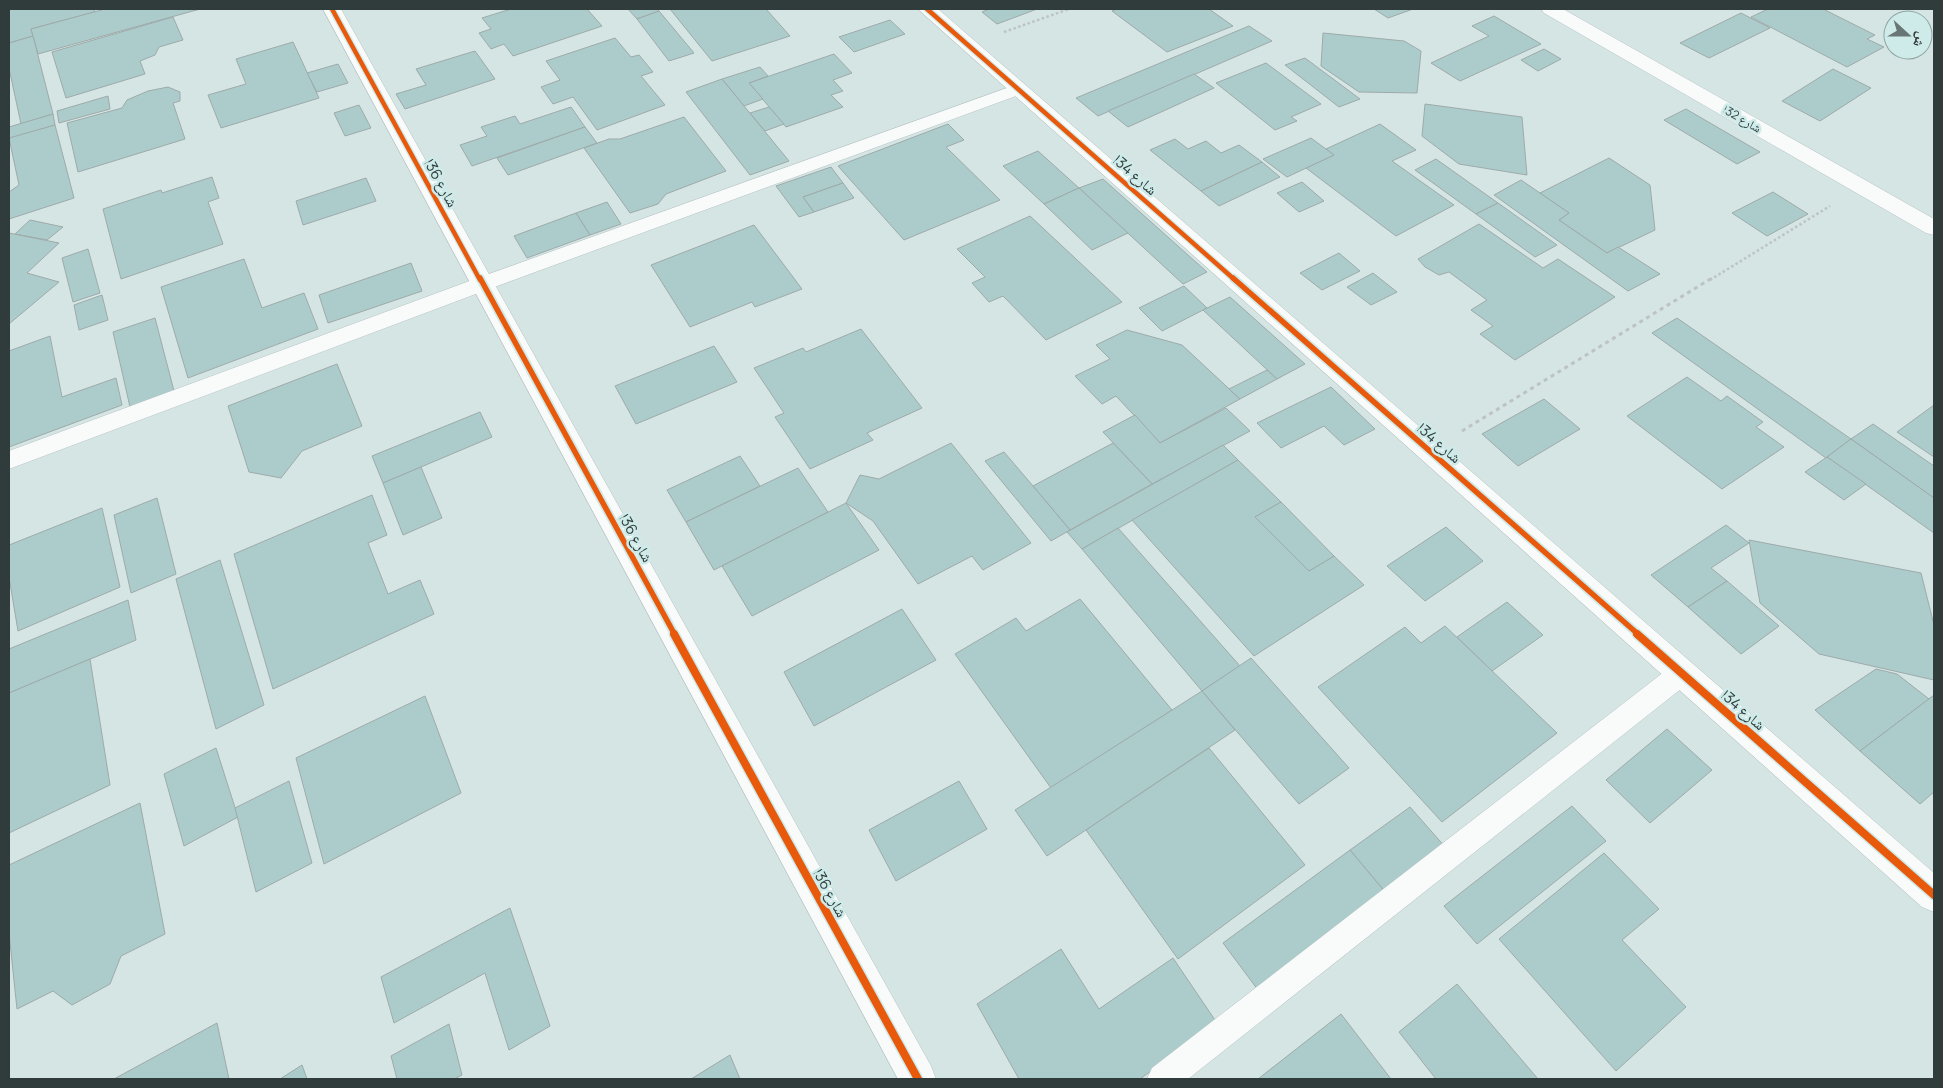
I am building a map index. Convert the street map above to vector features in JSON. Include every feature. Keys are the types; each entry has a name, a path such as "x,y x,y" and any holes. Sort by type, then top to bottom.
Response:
{"street":[{"name":"شارع 36ا","path":"332,9 918,1079"},
{"name":"شارع 34ا","path":"927,9 1934,895"},
{"name":"شارع 32ا","path":"1550,9 1934,228"}],"lane":[{"path":"9,460 482,284 1018,89"},
{"path":"1163,1079 1682,673"}],"path":[{"path":"968,44 1069,9"},
{"path":"1429,451 1862,187"}],"building":[{"path":"9,9 94,9 95,12 31,29 33,36 9,43"},
{"path":"105,9 200,9 38,54 31,29"},
{"path":"511,9 587,9 602,26 513,56 504,44 491,49 479,33 491,29 482,18"},
{"path":"628,9 657,9 659,11 637,19"},
{"path":"670,9 766,9 790,36 712,61"},
{"path":"989,9 1037,9 997,24 982,12"},
{"path":"1117,9 1209,9 1233,26 1167,52 1112,11"},
{"path":"1374,9 1413,9 1388,18"},
{"path":"1768,9 1823,9 1875,35 1867,39 1883,48 1847,67 1751,17"},
{"path":"659,11 694,53 669,61 637,19"},
{"path":"1741,13 1770,28 1709,58 1680,43"},
{"path":"1494,16 1541,44 1460,81 1431,63 1489,36 1472,26"},
{"path":"173,17 183,40 159,47 155,55 140,61 145,74 66,98 52,52"},
{"path":"890,20 905,34 854,52 839,37"},
{"path":"1249,26 1272,41 1098,116 1076,98"},
{"path":"1323,33 1404,41 1421,51 1417,93 1359,92 1321,66"},
{"path":"33,36 53,114 21,124 9,68 9,43"},
{"path":"615,38 631,57 639,55 653,72 641,76 665,105 597,130 573,97 553,104 541,87 560,80 546,61"},
{"path":"293,42 319,98 221,128 208,95 246,84 236,59"},
{"path":"1544,49 1561,59 1538,71 1521,60"},
{"path":"475,51 495,79 405,109 396,94 426,85 416,69"},
{"path":"834,54 852,73 833,80 843,91 831,95 843,107 786,127 749,83"},
{"path":"1305,58 1360,99 1339,107 1285,65"},
{"path":"1266,63 1321,104 1291,117 1297,121 1275,130 1216,83"},
{"path":"338,64 348,83 317,92 307,73"},
{"path":"760,67 768,76 749,83 763,99 744,106 722,79"},
{"path":"1833,69 1871,88 1820,121 1782,101"},
{"path":"1194,74 1214,88 1128,127 1108,111"},
{"path":"722,79 789,161 750,175 686,92"},
{"path":"168,87 180,92 180,101 173,103 185,139 78,172 67,123 122,108 127,100 148,91"},
{"path":"108,96 110,109 59,123 57,111"},
{"path":"1425,104 1522,117 1527,175 1459,164 1422,136"},
{"path":"359,105 371,128 345,136 334,113"},
{"path":"571,107 585,127 472,166 460,145 487,136 481,127 515,116 520,124"},
{"path":"769,107 784,124 765,131 750,113"},
{"path":"1686,109 1760,152 1737,164 1664,120"},
{"path":"53,114 55,125 9,139 9,127"},
{"path":"684,117 726,171 666,194 658,204 630,213 584,148 609,139 620,139"},
{"path":"948,124 964,140 946,147 1000,200 904,240 838,166"},
{"path":"1380,124 1416,150 1392,161 1454,205 1396,236 1306,168 1334,155 1326,149"},
{"path":"55,125 74,198 9,219 9,192 19,185 9,138"},
{"path":"585,127 597,143 508,175 497,158"},
{"path":"1311,138 1334,155 1287,177 1263,159"},
{"path":"1175,139 1188,149 1206,141 1221,153 1239,145 1262,162 1201,191 1150,150"},
{"path":"1038,151 1079,188 1044,204 1003,166"},
{"path":"1609,158 1650,185 1655,230 1607,253 1559,220 1569,213 1540,193"},
{"path":"1436,159 1498,203 1476,214 1415,170"},
{"path":"1262,162 1280,177 1219,206 1201,191"},
{"path":"831,167 843,183 803,197 814,212 799,217 776,186"},
{"path":"212,177 219,198 208,202 223,244 121,279 103,209 161,190 162,193"},
{"path":"366,178 376,201 303,225 296,201"},
{"path":"1103,179 1207,272 1183,284 1079,188"},
{"path":"1521,180 1569,213 1559,220 1607,253 1618,247 1660,274 1628,291 1494,195"},
{"path":"1302,182 1324,201 1299,212 1277,193"},
{"path":"843,183 854,198 814,212 803,197"},
{"path":"1079,188 1128,233 1092,250 1044,204"},
{"path":"1773,192 1808,214 1767,236 1732,213"},
{"path":"607,202 621,224 590,235 576,213"},
{"path":"1498,203 1557,245 1535,257 1476,214"},
{"path":"576,213 590,235 527,258 514,236"},
{"path":"1030,216 1122,302 1046,340 1003,296 989,302 972,283 985,277 957,249"},
{"path":"30,220 63,227 47,240 15,234"},
{"path":"1479,224 1543,268 1558,259 1615,297 1515,360 1480,334 1493,326 1471,310 1487,300 1449,272 1439,275 1425,267 1418,259"},
{"path":"754,225 802,289 755,307 752,302 690,327 651,265"},
{"path":"9,233 59,243 27,273 59,282 9,324"},
{"path":"88,249 100,293 73,302 62,258"},
{"path":"1339,253 1360,271 1322,290 1300,273"},
{"path":"244,259 262,308 304,293 318,329 188,378 161,287"},
{"path":"411,263 422,291 328,323 319,295"},
{"path":"1373,273 1397,292 1371,305 1347,287"},
{"path":"1184,286 1207,308 1162,331 1139,308"},
{"path":"102,295 108,320 79,330 74,305"},
{"path":"1230,297 1305,364 1277,379 1203,310"},
{"path":"155,318 174,391 130,407 113,332"},
{"path":"1677,318 1851,439 1826,458 1652,333"},
{"path":"861,329 922,408 867,433 873,440 810,469 775,417 784,413 754,368 803,348 806,352"},
{"path":"1127,330 1182,345 1240,399 1160,443 1116,396 1102,404 1075,376 1110,359 1096,345"},
{"path":"50,336 62,397 116,378 122,405 9,447 9,351"},
{"path":"714,346 737,382 636,424 615,386"},
{"path":"337,364 362,426 302,451 281,478 249,472 228,406"},
{"path":"1267,370 1277,379 1240,399 1229,389"},
{"path":"1687,377 1721,401 1727,396 1763,422 1756,427 1784,447 1722,489 1627,416"},
{"path":"1331,387 1375,429 1344,445 1324,426 1281,448 1257,423"},
{"path":"1544,399 1580,429 1518,466 1482,434"},
{"path":"1934,405 1934,457 1897,432"},
{"path":"1226,408 1250,431 1152,484 1103,432 1135,415 1160,443"},
{"path":"480,412 492,437 383,483 372,456"},
{"path":"1873,424 1934,466 1934,498 1851,439"},
{"path":"1851,439 1934,498 1934,533 1827,457"},
{"path":"951,443 1031,543 983,570 972,556 918,584 873,521 846,503 860,475 879,479"},
{"path":"1113,443 1152,484 1070,530 1033,486"},
{"path":"1223,445 1238,460 1082,549 1067,532"},
{"path":"1004,452 1070,530 1051,541 985,461"},
{"path":"740,456 760,486 686,522 667,490"},
{"path":"1827,457 1866,484 1844,500 1805,472"},
{"path":"1238,460 1281,502 1255,517 1309,571 1334,556 1364,585 1254,656 1132,520"},
{"path":"421,467 442,518 403,535 383,483"},
{"path":"798,468 828,512 714,570 686,522"},
{"path":"372,495 387,535 368,543 388,594 420,580 434,614 273,689 234,554"},
{"path":"157,498 176,574 131,593 114,515"},
{"path":"1281,502 1334,556 1309,571 1255,517"},
{"path":"846,503 879,550 752,616 722,566"},
{"path":"102,508 120,587 18,631 9,577 9,545"},
{"path":"1726,525 1749,543 1711,568 1727,581 1688,607 1651,575"},
{"path":"1446,527 1483,561 1425,601 1387,566"},
{"path":"1118,528 1240,666 1202,691 1082,549"},
{"path":"1749,540 1921,573 1934,625 1934,680 1819,654 1760,603"},
{"path":"220,560 264,705 216,729 176,579"},
{"path":"1727,581 1779,626 1741,654 1688,607"},
{"path":"1080,599 1172,710 1051,788 955,654 1016,618 1026,631"},
{"path":"128,600 136,640 9,693 9,649"},
{"path":"1507,602 1543,635 1492,671 1457,637"},
{"path":"902,609 936,660 814,726 784,672"},
{"path":"1445,626 1557,733 1442,822 1318,687 1405,627 1421,643"},
{"path":"1251,658 1349,768 1299,804 1202,691"},
{"path":"90,659 110,785 9,833 9,693"},
{"path":"1876,669 1897,674 1929,699 1860,751 1815,710"},
{"path":"1202,691 1235,730 1047,856 1015,810"},
{"path":"1934,695 1934,792 1920,804 1860,751"},
{"path":"425,696 461,793 324,864 296,758"},
{"path":"1667,729 1712,770 1650,823 1606,780"},
{"path":"216,748 238,817 184,846 164,774"},
{"path":"1209,748 1305,865 1178,959 1086,830"},
{"path":"289,781 312,863 256,892 235,808"},
{"path":"959,781 987,829 896,881 869,830"},
{"path":"140,803 165,934 121,956 110,984 72,1005 53,991 17,1009 9,933 9,865"},
{"path":"1572,806 1606,841 1477,944 1444,906"},
{"path":"1410,807 1446,848 1386,893 1350,850"},
{"path":"1350,850 1386,893 1258,990 1223,943"},
{"path":"1604,853 1659,909 1622,940 1686,1007 1616,1071 1499,939"},
{"path":"510,908 550,1026 509,1050 485,973 394,1023 381,977"},
{"path":"1061,949 1099,1009 1173,958 1217,1023 1140,1079 1019,1079 977,1004"},
{"path":"1457,984 1538,1079 1436,1079 1399,1032"},
{"path":"1341,1014 1391,1079 1258,1079"},
{"path":"217,1023 229,1079 114,1079"},
{"path":"449,1024 462,1075 454,1079 397,1079 391,1056"},
{"path":"730,1055 740,1079 691,1079"},
{"path":"302,1065 307,1079 280,1079"}],"cycle path":[{"path":"332,9 918,1079"},
{"path":"927,9 1934,895"}]}
